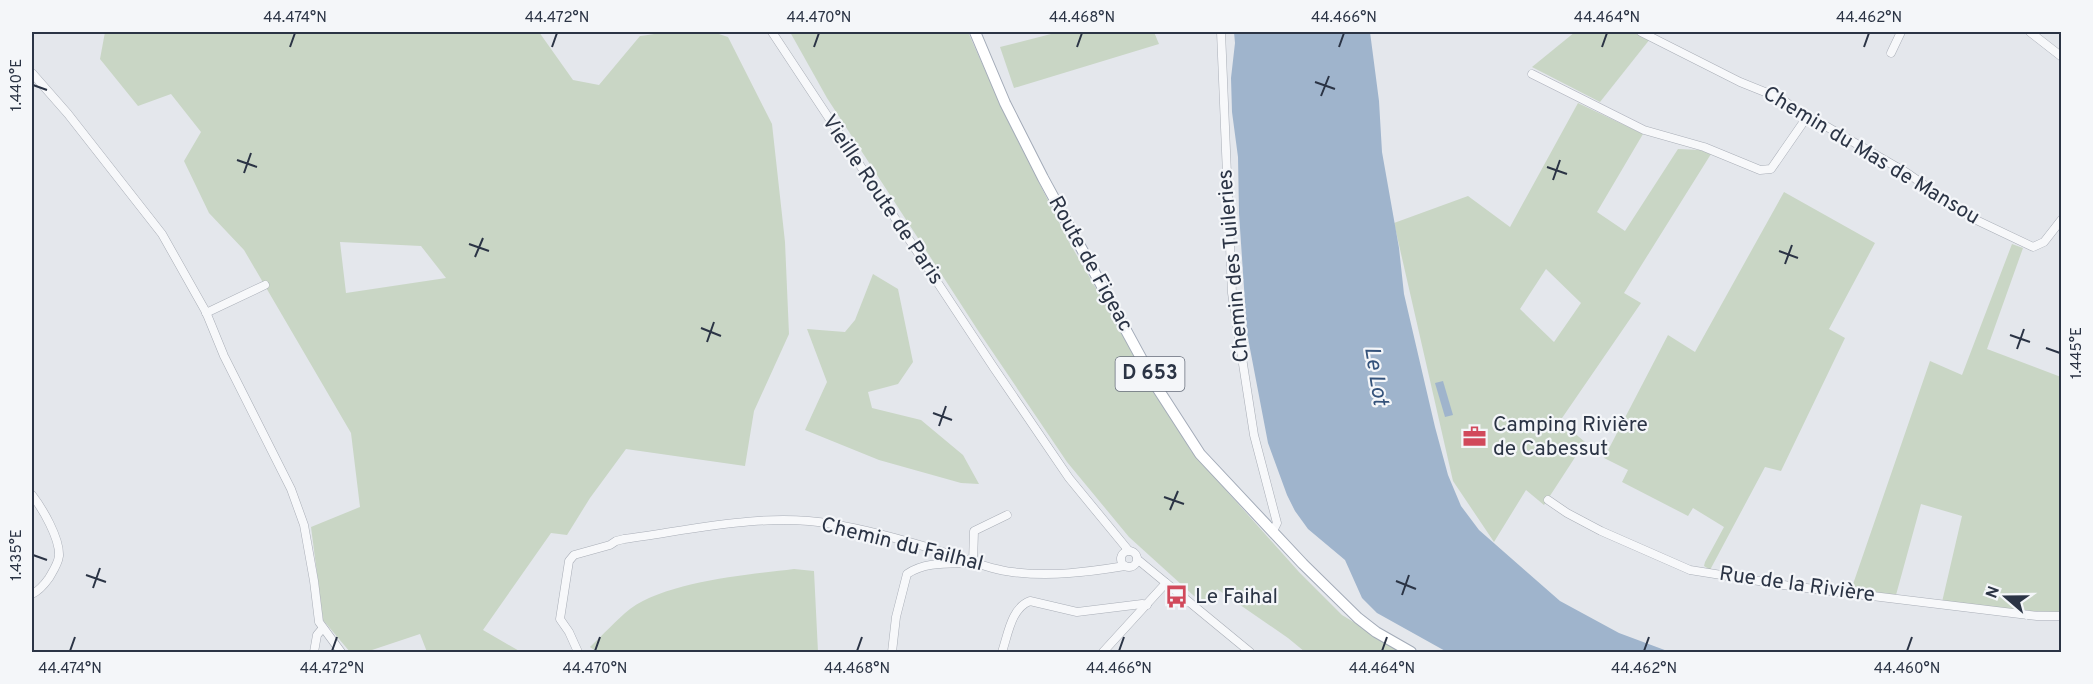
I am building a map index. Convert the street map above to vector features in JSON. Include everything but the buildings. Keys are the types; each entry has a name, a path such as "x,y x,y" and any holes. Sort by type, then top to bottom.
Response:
{"main road":[{"name":"Route de Figeac","path":"975,32 1005,103 1042,178 1158,388 1200,454 1358,618 1376,632 1411,652"}],"street":[{"name":"Vieille Route de Paris","path":"772,32 994,368 1069,478 1110,528 1128,559"},
{"name":"Chemin des Tuileries","path":"1221,32 1232,293 1254,435 1277,523 1272,531"},
{"name":"Chemin du Mas de Mansou","path":"1641,32 1740,81 1780,98 1807,117 1888,162 1972,218 2033,247 2044,242 2061,219"},
{"path":"1891,53 1901,32"},
{"path":"2030,32 2061,57"},
{"path":"32,73 68,114 162,234 206,313 224,356 291,489 304,525 319,622 322,630 341,652"},
{"path":"1532,74 1599,110 1644,130 1704,147 1760,170 1771,169 1807,117"},
{"path":"206,313 264,285"},
{"path":"32,495 41,507 57,543 59,556 56,568 44,585 32,594"},
{"name":"Rue de la Rivière","path":"1548,500 1567,513 1602,531 1690,570 1790,586 2037,616 2061,616"},
{"path":"891,652 896,617 907,574 916,568 940,564 973,563 974,531 1007,515"},
{"name":"Chemin du Failhal","path":"578,652 560,619 569,561 574,555 610,545 616,540 774,519 831,524 945,552 973,563 1012,572 1079,574 1110,569 1128,559"},
{"path":"1128,559 1152,571 1250,652"},
{"path":"1103,652 1166,583"},
{"path":"1002,652 1017,611 1029,601 1077,612 1147,605"},
{"path":"314,652 317,635 322,630"}],"green space":[{"path":"695,31 728,37 772,124 785,242 789,334 754,411 745,466 626,449 590,498 567,535 551,533 483,630 521,652 427,652 420,634 366,652 350,652 323,620 311,527 360,507 351,433 244,250 209,213 184,161 201,132 171,94 138,106 100,59 105,32 539,32 573,80 599,85 640,36","holes":["340,242 421,246 446,278 346,293"]},
{"path":"790,32 968,32 1005,115 1069,242 1191,451 1299,572 1342,615 1403,652 1305,652 1217,589 1204,605 1129,537 1067,462 979,332 827,98"},
{"path":"1050,32 1154,32 1159,44 1014,88 1000,47 1051,34"},
{"path":"1575,32 1633,32 1650,39 1600,102 1532,67"},
{"path":"1578,103 1643,134 1597,212 1625,231 1678,149 1700,150 1711,154 1624,293 1641,303 1560,421 1585,442 1544,505 1526,490 1494,542 1453,481 1394,223 1468,196 1510,227","holes":["1546,269 1581,303 1554,342 1520,309"]},
{"path":"1784,192 1875,243 1829,329 1845,338 1781,471 1765,467 1710,570 1704,566 1705,562 1724,527 1693,508 1688,516 1622,482 1628,470 1604,458 1668,335 1695,352"},
{"path":"2012,244 2023,248 1987,349 2061,377 2061,612 1942,602 1962,516 1921,504 1896,595 1851,590 1930,361 1962,375"},
{"path":"873,274 898,289 913,362 898,384 868,392 872,408 921,420 963,455 979,484 961,483 879,460 805,430 827,382 807,329 845,332 855,320"},
{"path":"794,569 814,571 818,652 597,652 590,647 630,609 646,599 709,581"}],"water":[{"name":"Le Lot","path":"1234,32 1370,32 1379,101 1382,152 1399,248 1404,294 1435,427 1448,475 1461,506 1479,530 1560,601 1619,633 1670,652 1447,652 1377,613 1362,598 1345,560 1308,529 1295,511 1268,443 1247,333 1239,213 1238,157 1232,112 1231,78"},
{"path":"1443,381 1453,415 1445,417 1435,383"}],"place":[{"name":"Camping Rivière de Cabessut","path":"1475,437"},
{"name":"Le Faihal","path":"1177,597"}]}
